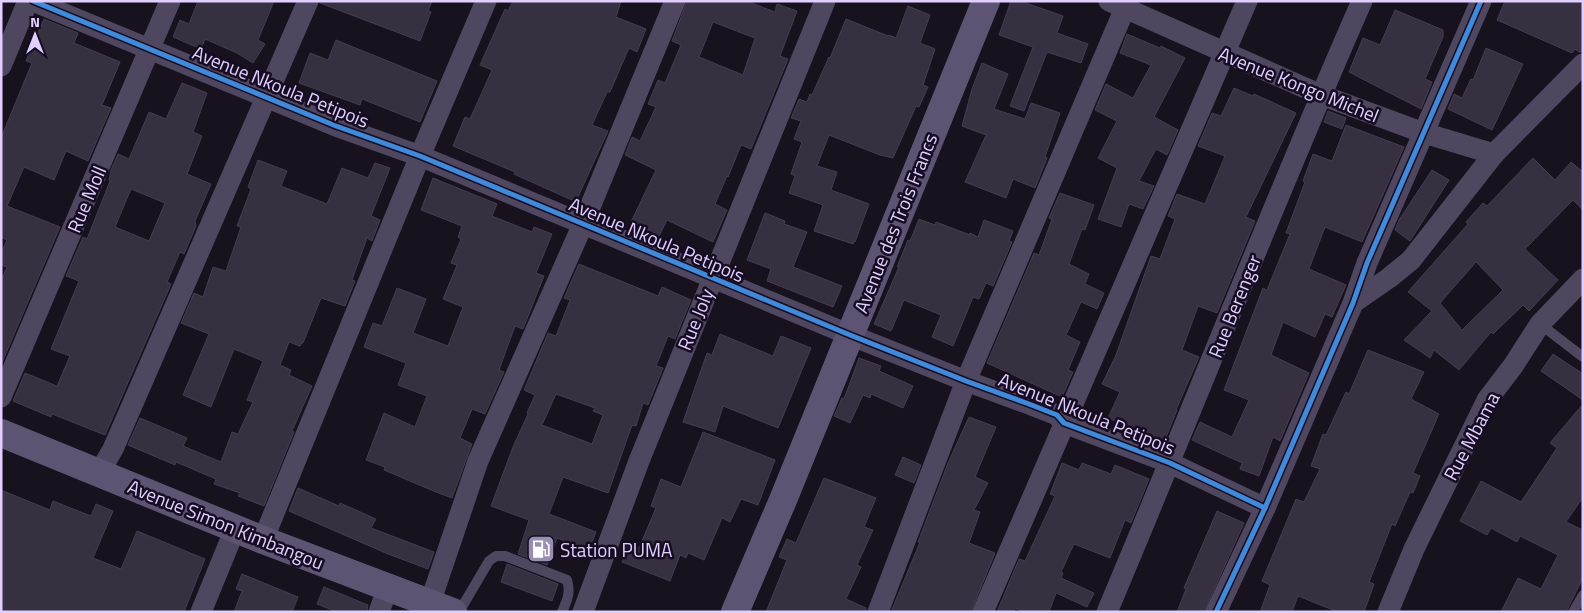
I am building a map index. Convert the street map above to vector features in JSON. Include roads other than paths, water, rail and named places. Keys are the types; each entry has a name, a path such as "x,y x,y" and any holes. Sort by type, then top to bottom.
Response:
{"street":[{"path":"1,66 28,1"},
{"name":"Avenue Nkoula Petipois","path":"33,1 266,98 336,126 420,156 850,335 1057,415 1064,423 1170,463 1265,508"},
{"name":"Rue Moll","path":"1,397 170,1"},
{"path":"99,473 113,449 308,1"},
{"path":"263,540 420,156 486,1"},
{"path":"441,607 478,460 583,224 675,1"},
{"name":"Rue Joly","path":"583,612 639,460 825,1"},
{"name":"Avenue des Trois Francs","path":"736,612 986,1"},
{"path":"983,612 1247,1"},
{"name":"Rue Berenger","path":"1107,612 1320,96 1362,1"},
{"path":"1216,612 1265,508 1353,303 1367,263 1481,1"},
{"path":"878,612 966,381 1120,4"},
{"name":"Avenue Kongo Michel","path":"1120,4 1320,96 1424,133 1494,154"},
{"path":"1353,303 1411,260 1494,154 1583,64"},
{"name":"Rue Mbama","path":"1388,612 1414,549 1487,400 1513,366 1540,324 1583,279"},
{"name":"Avenue Simon Kimbangou","path":"1,434 263,540 384,599 441,607"},
{"path":"202,612 235,529"}],"lane":[{"path":"1540,324 1583,356"},
{"path":"459,612 489,561 496,556 505,556 567,580 569,596 562,612"},
{"path":"1573,612 1583,595"}],"place":[{"name":"Station PUMA","path":"541,549"}]}
